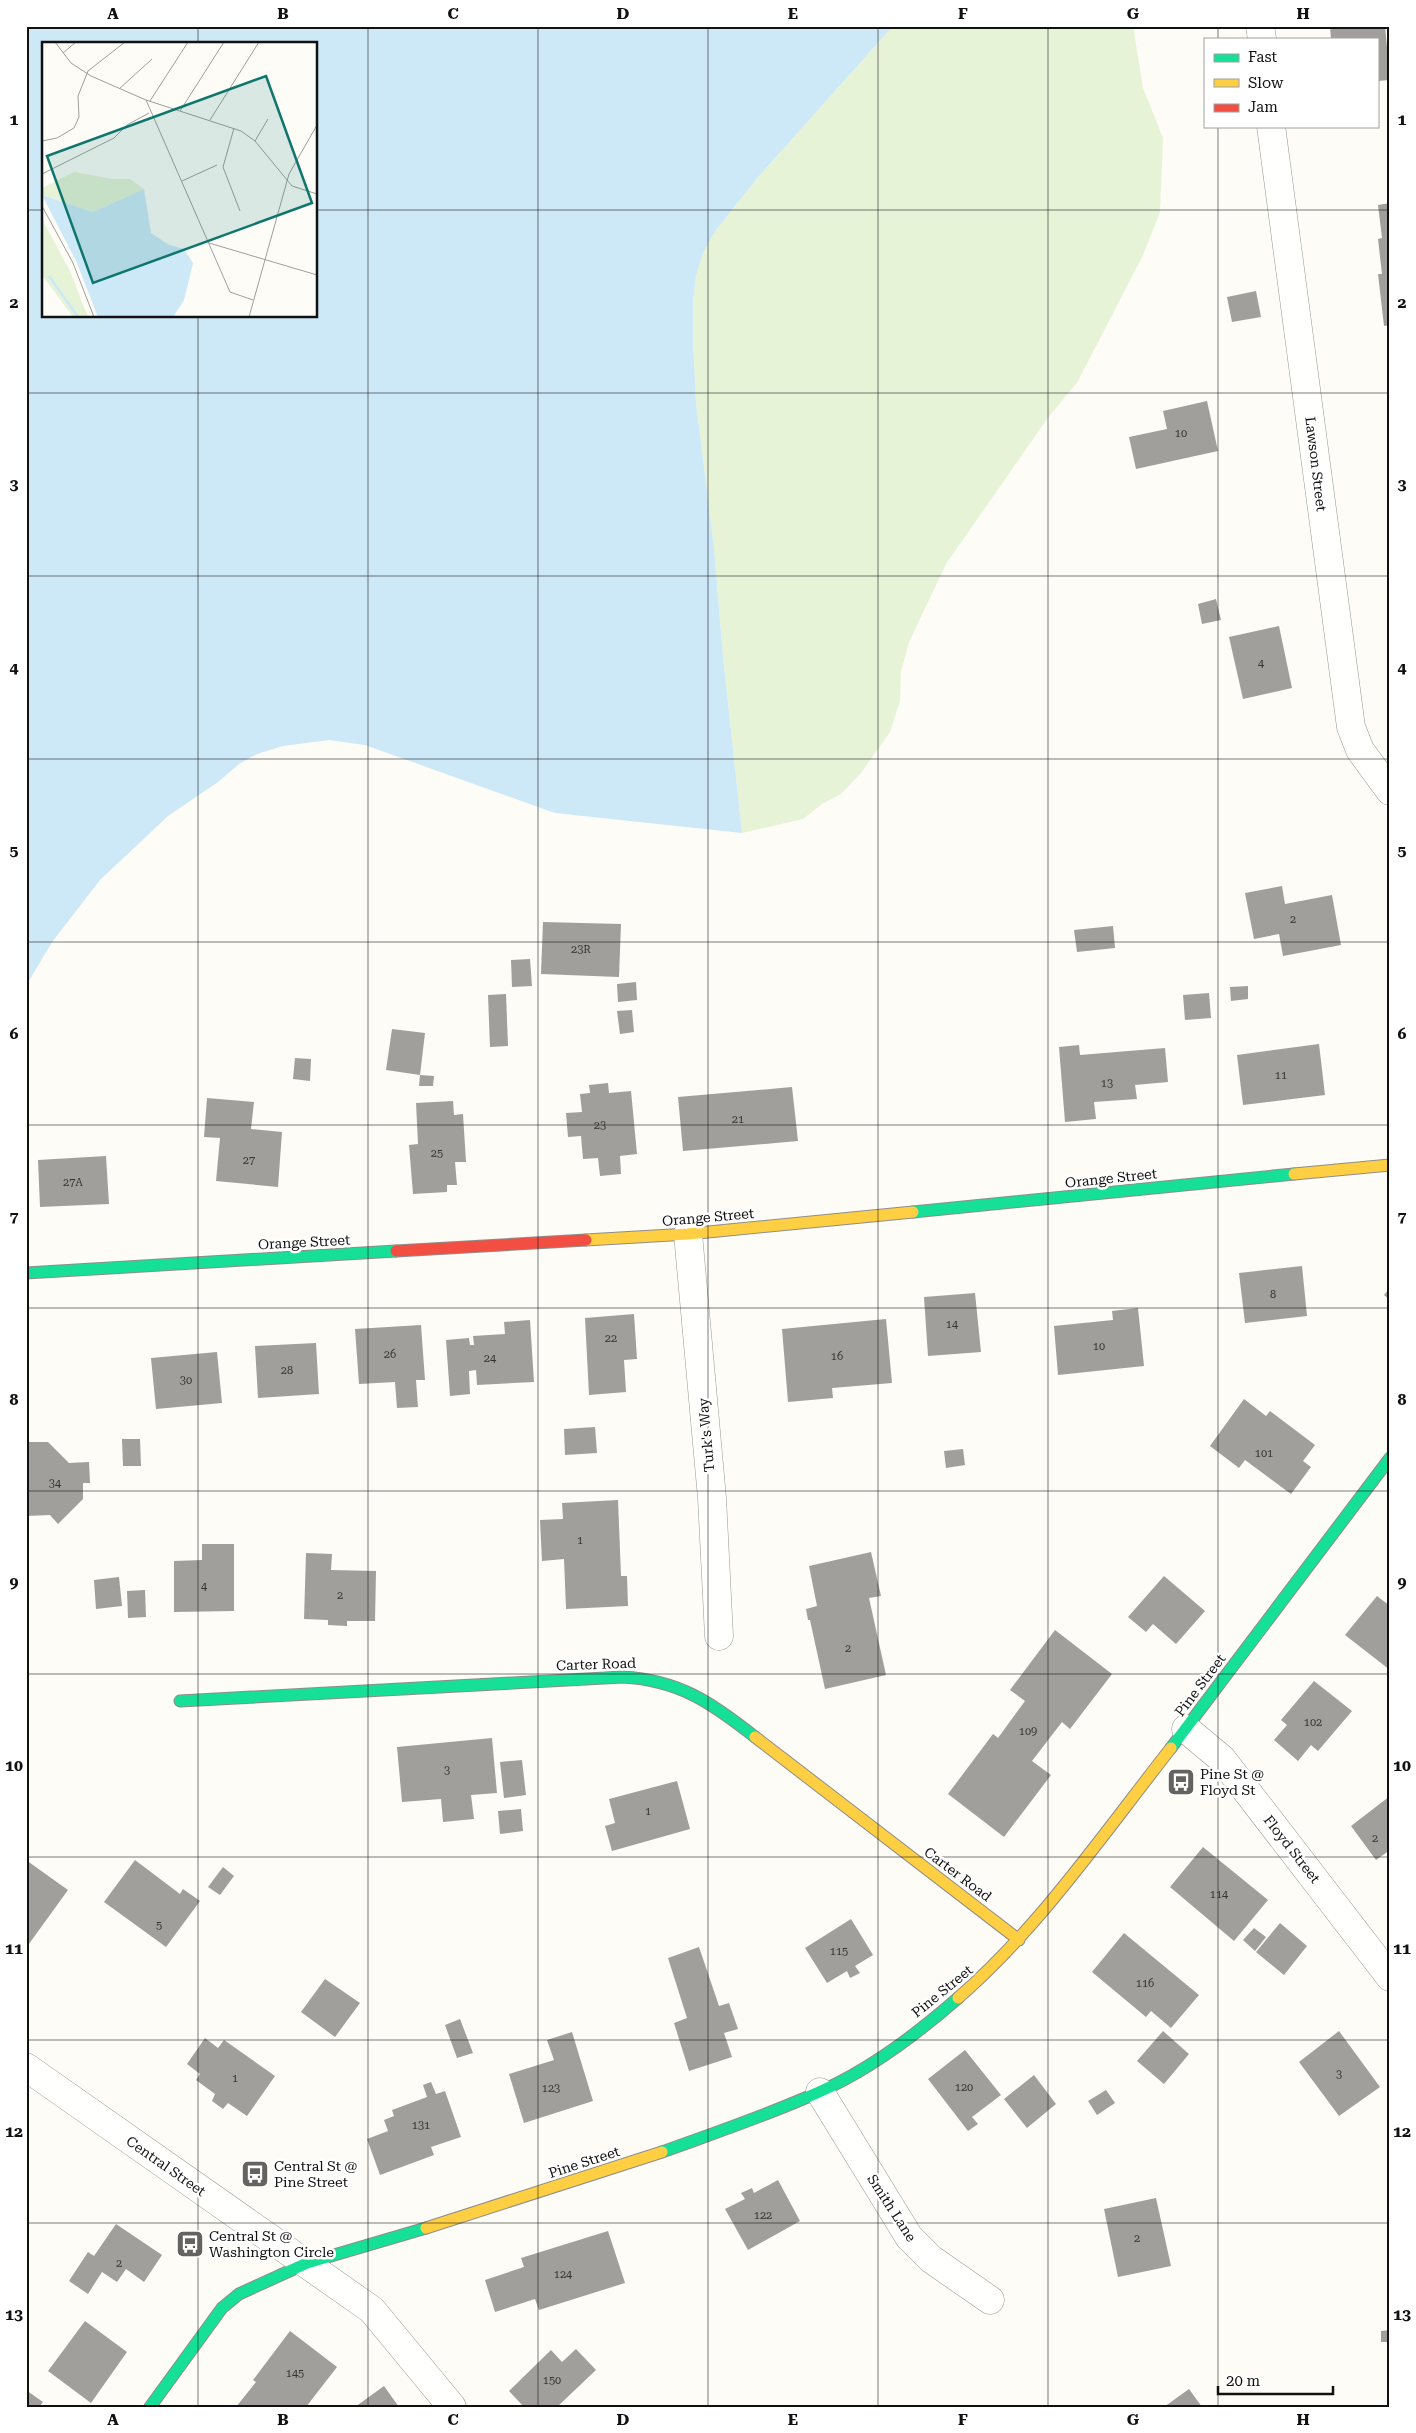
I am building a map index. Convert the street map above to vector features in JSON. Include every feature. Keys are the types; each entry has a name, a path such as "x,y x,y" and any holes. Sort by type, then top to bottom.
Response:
{"street":[{"name":"Lawson Street","path":"1271,128 1351,727 1360,750 1390,791"},
{"name":"Orange Street","path":"26,1273 688,1234 1390,1165"},
{"name":"Turk's Way","path":"688,1234 712,1498 719,1636"},
{"name":"Pine Street","path":"150,2407 227,2303 252,2287 307,2263 440,2224 627,2164 718,2132 820,2092 876,2060 934,2019 987,1973 1019,1940 1387,1469"},
{"name":"Carter Road","path":"180,1701 622,1677 643,1677 674,1685 691,1692 718,1708 1019,1940"},
{"name":"Floyd Street","path":"1186,1728 1222,1759 1390,1977"},
{"name":"Central Street","path":"26,2067 372,2310 452,2407"},
{"name":"Smith Lane","path":"820,2092 915,2245 990,2300"}],"green space":[{"path":"893,26 1133,26 1143,88 1163,138 1160,212 1143,255 1078,381 1047,419 946,564 909,642 901,672 900,701 890,732 861,773 841,794 822,804 803,819 742,833 723,657 714,548 696,402 693,302 696,276 703,253 716,230 759,176"}],"water":[{"path":"26,26 893,26 759,176 716,230 703,253 696,276 693,302 693,340 696,402 714,548 723,657 742,833 555,813 365,745 329,740 283,746 257,754 239,764 218,782 168,816 100,880 52,942 26,986"}],"building":[{"path":"1330,26 1385,26 1390,80 1378,81 1378,38 1331,38"},
{"path":"1390,203 1390,325 1384,326 1378,274 1382,274 1378,239 1382,238 1378,205"},
{"path":"1256,291 1261,317 1232,322 1227,297"},
{"path":"1207,401 1218,451 1136,469 1129,437 1167,429 1163,411"},
{"path":"1216,599 1221,620 1202,624 1198,604"},
{"path":"1279,626 1292,688 1243,699 1229,637"},
{"path":"1282,886 1285,904 1332,895 1341,945 1283,956 1279,934 1254,939 1245,893"},
{"path":"543,922 621,924 619,977 541,974"},
{"path":"1113,926 1115,948 1077,952 1074,930"},
{"path":"530,959 532,986 512,987 511,960"},
{"path":"636,982 637,1000 618,1002 617,984"},
{"path":"1248,986 1248,999 1231,1001 1230,987"},
{"path":"1209,993 1211,1018 1185,1020 1183,995"},
{"path":"506,994 508,1046 490,1047 488,995"},
{"path":"632,1010 634,1032 620,1034 617,1011"},
{"path":"392,1029 425,1033 420,1075 386,1070"},
{"path":"1319,1044 1325,1095 1243,1105 1237,1055"},
{"path":"1079,1045 1080,1055 1165,1048 1168,1082 1135,1085 1137,1099 1094,1102 1096,1119 1065,1122 1059,1047"},
{"path":"295,1058 311,1059 310,1081 293,1079"},
{"path":"420,1075 434,1076 433,1086 419,1086"},
{"path":"608,1083 609,1093 631,1091 637,1154 620,1156 621,1174 600,1176 598,1158 583,1159 581,1136 568,1137 566,1113 582,1112 580,1094 590,1093 589,1085"},
{"path":"792,1087 798,1141 683,1151 678,1097"},
{"path":"207,1098 254,1102 251,1129 282,1132 278,1187 216,1181 220,1138 204,1137"},
{"path":"453,1101 454,1115 463,1114 466,1162 455,1162 457,1185 447,1185 447,1192 413,1194 409,1145 418,1144 416,1103"},
{"path":"106,1156 109,1204 40,1207 38,1160"},
{"path":"1302,1266 1307,1316 1245,1323 1239,1273"},
{"path":"1390,1288 1390,1300 1384,1295"},
{"path":"975,1293 981,1352 928,1356 924,1297"},
{"path":"1138,1308 1144,1366 1058,1375 1054,1326 1113,1320 1112,1311"},
{"path":"634,1314 637,1359 624,1360 626,1392 589,1395 585,1318"},
{"path":"886,1319 892,1383 832,1388 833,1398 788,1402 782,1329"},
{"path":"530,1320 534,1382 477,1385 476,1370 469,1371 470,1394 450,1396 446,1340 469,1338 470,1345 474,1345 473,1336 505,1334 504,1322"},
{"path":"421,1325 425,1380 416,1380 418,1407 397,1408 395,1382 359,1384 355,1329"},
{"path":"316,1343 319,1394 258,1398 255,1346"},
{"path":"217,1352 222,1403 156,1409 151,1358"},
{"path":"1244,1399 1266,1416 1270,1411 1315,1445 1303,1461 1311,1467 1291,1494 1245,1460 1239,1468 1210,1446"},
{"path":"595,1427 597,1453 565,1455 564,1429"},
{"path":"122,1439 140,1439 141,1466 123,1466"},
{"path":"26,1442 48,1442 69,1463 89,1462 90,1483 83,1483 83,1499 58,1524 50,1515 26,1516"},
{"path":"963,1449 965,1465 946,1468 944,1451"},
{"path":"618,1500 621,1576 627,1576 628,1606 566,1609 564,1559 542,1561 540,1520 563,1519 562,1503"},
{"path":"202,1544 234,1544 234,1611 174,1612 174,1561 202,1560"},
{"path":"871,1552 881,1596 869,1598 886,1675 825,1689 806,1609 817,1606 809,1566"},
{"path":"306,1553 332,1554 331,1570 376,1571 375,1621 347,1621 347,1626 328,1625 328,1620 304,1619"},
{"path":"1164,1576 1205,1611 1176,1644 1153,1624 1146,1632 1128,1617"},
{"path":"119,1577 122,1606 96,1609 94,1580"},
{"path":"145,1590 146,1617 128,1618 127,1591"},
{"path":"1377,1596 1390,1606 1390,1670 1345,1635"},
{"path":"1055,1630 1112,1674 1070,1729 1062,1722 1032,1761 1051,1775 1004,1837 948,1794 993,1734 998,1738 1025,1701 1010,1690"},
{"path":"1314,1681 1352,1711 1318,1751 1311,1745 1298,1761 1274,1740 1287,1725 1281,1720"},
{"path":"492,1738 497,1793 471,1795 474,1819 443,1822 441,1799 402,1802 397,1747"},
{"path":"522,1760 526,1795 504,1798 500,1762"},
{"path":"677,1781 690,1829 612,1851 605,1826 615,1823 609,1799"},
{"path":"1390,1796 1390,1850 1376,1860 1351,1826"},
{"path":"521,1809 523,1831 500,1834 498,1811"},
{"path":"1203,1847 1268,1900 1234,1941 1170,1887"},
{"path":"26,1860 68,1890 26,1948"},
{"path":"135,1860 180,1894 183,1889 200,1901 166,1947 104,1902"},
{"path":"223,1867 234,1876 220,1895 208,1887"},
{"path":"851,1919 873,1955 855,1966 860,1973 850,1978 847,1971 827,1983 805,1948"},
{"path":"1280,1923 1307,1946 1284,1975 1256,1952"},
{"path":"1254,1928 1266,1937 1255,1951 1243,1940"},
{"path":"1124,1933 1199,1995 1171,2028 1151,2011 1146,2017 1092,1972"},
{"path":"699,1947 719,2006 729,2003 738,2029 724,2033 732,2057 689,2071 674,2023 687,2018 668,1958"},
{"path":"325,1979 360,2003 335,2037 301,2012"},
{"path":"460,2019 473,2053 457,2058 445,2025"},
{"path":"1163,2031 1189,2054 1164,2084 1137,2061"},
{"path":"1339,2031 1380,2087 1339,2116 1299,2062"},
{"path":"572,2032 593,2101 524,2123 509,2074 554,2060 547,2040"},
{"path":"205,2038 218,2048 224,2040 275,2076 247,2116 228,2103 223,2109 212,2101 215,2094 196,2080 200,2074 187,2064"},
{"path":"965,2050 1001,2095 972,2117 978,2124 968,2131 928,2079"},
{"path":"1034,2075 1056,2104 1027,2128 1004,2099"},
{"path":"431,2082 436,2094 445,2091 461,2137 431,2147 434,2155 380,2175 367,2139 388,2131 384,2120 394,2116 392,2110 427,2097 423,2085"},
{"path":"1106,2090 1115,2103 1097,2115 1088,2101"},
{"path":"778,2180 800,2221 748,2250 725,2209 745,2199 741,2193 752,2188 754,2193"},
{"path":"1156,2198 1171,2266 1118,2277 1104,2209"},
{"path":"116,2224 162,2255 144,2282 126,2269 117,2282 102,2272 88,2294 69,2281 88,2252 94,2256"},
{"path":"608,2231 625,2283 539,2310 535,2299 495,2312 485,2280 524,2267 521,2258"},
{"path":"85,2321 127,2352 91,2403 48,2371"},
{"path":"1390,2330 1390,2342 1381,2342 1381,2331"},
{"path":"290,2331 337,2367 306,2407 236,2407 256,2382 253,2380"},
{"path":"576,2349 596,2370 557,2407 524,2407 509,2391 551,2350 562,2362"},
{"path":"384,2386 399,2407 355,2407"},
{"path":"1189,2389 1202,2407 1164,2407"},
{"path":"26,2390 43,2402 39,2407 26,2407"}],"traffic: fast":[{"path":"913,1212 1294,1174"},
{"path":"26,1273 396,1251"},
{"path":"1171,1748 1390,1458"},
{"path":"180,1701 623,1677 661,1683 694,1695 755,1737"},
{"path":"662,2152 741,2124 838,2083 892,2050 958,1998"},
{"path":"150,2407 222,2308 239,2294 307,2263 426,2228"}],"traffic: slow":[{"path":"1294,1174 1390,1165"},
{"path":"586,1240 688,1234 913,1212"},
{"path":"755,1737 1019,1940"},
{"path":"958,1998 988,1971 1043,1911 1096,1846 1171,1748"},
{"path":"426,2228 662,2152"}],"traffic: jam":[{"path":"396,1251 586,1240"}],"place":[{"name":"Pine St @ Floyd St","path":"1181,1782"},
{"name":"Central St @ Pine Street","path":"255,2174"},
{"name":"Central St @ Washington Circle","path":"190,2244"}]}
